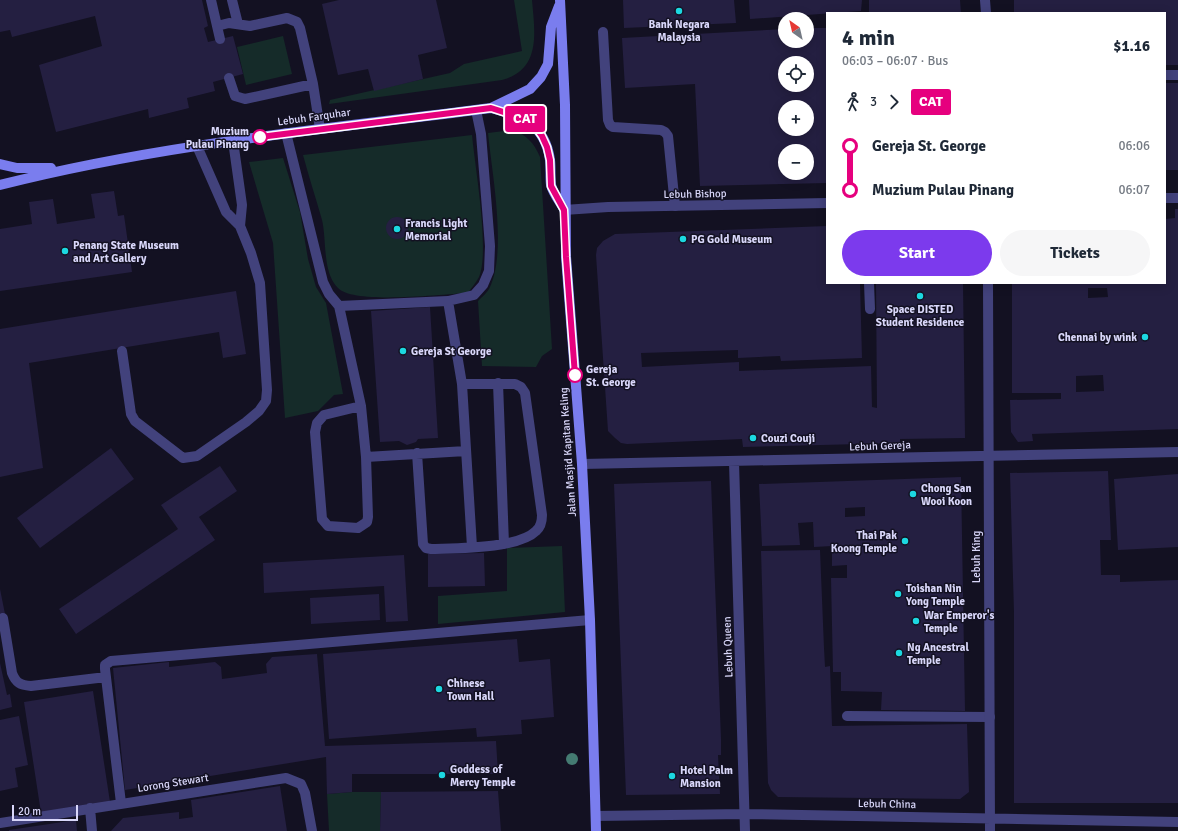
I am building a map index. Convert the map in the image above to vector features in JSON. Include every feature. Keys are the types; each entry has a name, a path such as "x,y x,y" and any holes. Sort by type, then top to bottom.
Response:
{"main road":[{"name":"Lebuh Farquhar","path":"0,185 67,168 197,146 286,133 491,108 530,89 542,77 548,64 551,27 560,1"},
{"name":"Jalan Masjid Kapitan Keling","path":"560,1 565,105 564,210 566,257 582,464 590,620 596,831"},
{"name":"Lebuh Farquhar","path":"491,108 525,119 534,125 542,136 550,160 551,186 564,210"},
{"path":"0,164 16,168 67,168"}],"street":[{"path":"212,0 220,39"},
{"path":"232,0 238,24"},
{"path":"985,0 986,12"},
{"path":"217,26 228,23 250,26 287,18 297,22 300,28 313,84 320,129"},
{"path":"603,32 608,120 610,125 614,127 661,130 665,132 668,136 675,206"},
{"path":"1166,75 1178,75"},
{"path":"230,78 236,96 245,99 313,84"},
{"path":"339,306 448,301 474,295 483,285 489,272 490,246 481,134 476,110"},
{"path":"286,133 323,282 329,294 339,306 361,406 366,457 367,522 358,528 328,526 322,519 315,432 317,423 324,415 361,406"},
{"path":"233,141 242,205 240,226"},
{"path":"122,351 131,414 135,421 184,458 197,456 259,411 266,401 267,390 260,283 251,253 240,226 226,212 197,146"},
{"path":"1166,198 1178,198"},
{"name":"Lebuh Bishop","path":"564,210 826,203"},
{"path":"869,284 870,309"},
{"name":"Lebuh King","path":"988,284 987,455 990,831"},
{"path":"448,301 462,384 472,546"},
{"path":"498,383 504,544"},
{"path":"417,454 423,544 426,548 431,549 504,544 530,536 541,524 542,515 525,393 521,387 515,384 462,384"},
{"path":"366,457 466,450"},
{"name":"Lebuh Gereja","path":"582,464 1178,452"},
{"name":"Lebuh Queen","path":"734,462 746,814 745,831"},
{"path":"3,618 12,672 15,680 21,685 31,686 106,677"},
{"path":"121,803 106,677 105,665 107,663 115,660 590,620"},
{"path":"847,716 990,717"},
{"name":"Lorong Stewart","path":"0,823 286,778 301,784 305,793 312,831"},
{"path":"90,808 92,831"},
{"name":"Lebuh China","path":"596,816 746,814 1178,822"}],"green space":[{"path":"514,0 532,0 534,25 533,49 524,68 515,75 502,80 329,104 330,100 450,73 464,64 522,51"},
{"path":"283,36 292,74 246,85 237,47"},
{"path":"512,130 526,137 540,157 552,349 542,356 536,367 482,366 478,301 490,287 495,271 498,233 495,190 488,133"},
{"path":"472,135 481,209 483,249 482,265 479,277 468,293 379,297 361,296 347,293 338,288 329,274 322,220 303,155"},
{"path":"283,158 300,212 308,259 316,287 326,303 343,394 334,395 318,411 285,418 273,243 249,162"},
{"path":"562,546 565,612 438,624 438,596 507,591 507,548"},
{"path":"381,792 380,831 329,831 327,794"}],"building":[{"path":"0,0 202,0 208,26 204,28 208,42 233,36 243,74 213,82 215,91 187,98 189,108 149,118 148,109 56,132 39,65 102,46 95,16 12,37 10,30 0,32"},
{"path":"339,0 436,0 447,48 418,55 423,79 374,91 368,69 338,75 322,4"},
{"name":"Bank Negara Malaysia","path":"623,0 734,0 736,23 624,28"},
{"path":"749,0 862,0 861,11 826,12 826,14 814,14 814,12 778,12 778,17 750,19"},
{"path":"869,0 960,0 961,12 869,12"},
{"path":"1014,0 1178,0 1178,65 1166,65 1166,12 1014,12"},
{"path":"814,28 826,28 826,183 700,186 695,84 625,88 622,38 778,29 778,48 814,48"},
{"path":"1166,83 1178,83 1178,170 1166,170"},
{"name":"Penang State Museum and Art Gallery","path":"114,191 118,216 124,215 132,272 0,291 0,229 32,224 29,202 53,199 57,224 95,218 91,194"},
{"path":"1175,209 1178,209 1178,429 1032,434 1033,441 1018,442 1011,432 1010,400 1061,399 1061,393 1012,393 1012,284 1166,284 1166,219 1175,218","holes":["1088,288 1107,288 1108,297 1088,298","1103,375 1104,391 1076,392 1076,376"]},
{"name":"Francis Light Memorial","path":"397,217 405,220 408,228 405,236 397,239 389,236 386,228 389,220"},
{"path":"826,226 826,284 860,284 862,358 781,361 780,356 738,358 738,350 641,353 642,367 739,362 739,371 871,366 872,407 877,408 876,284 963,284 965,438 900,439 900,443 743,447 742,439 621,443 608,431 596,255 597,248 603,241 615,234"},
{"path":"236,291 246,354 223,358 219,332 29,363 43,468 0,477 0,329"},
{"name":"Gereja St George","path":"430,307 438,438 418,439 416,442 407,445 399,441 380,442 371,311"},
{"path":"111,448 134,479 40,548 17,518"},
{"path":"220,466 237,491 199,517 215,540 76,634 59,609 178,529 161,505"},
{"path":"1108,471 1111,540 1100,540 1101,575 1120,575 1120,582 1178,580 1178,803 1014,803 1014,612 1010,473"},
{"path":"1178,474 1178,547 1118,550 1114,479"},
{"path":"961,477 965,711 881,710 882,692 841,691 841,672 833,672 831,578 847,578 847,565 832,566 832,546 814,547 813,522 798,523 800,545 762,546 759,484","holes":["865,507 865,516 845,517 845,508"]},
{"path":"711,481 721,739 721,755 718,755 720,794 626,795 614,484"},
{"path":"820,550 825,667 830,666 832,726 967,724 969,792 960,799 778,797 771,790 768,783 761,551"},
{"path":"484,553 485,586 428,587 428,554"},
{"path":"404,555 408,621 386,622 384,586 264,593 263,563"},
{"path":"0,589 5,614 0,614"},
{"path":"379,594 380,620 311,624 310,598"},
{"name":"Chinese Town Hall","path":"517,639 519,662 550,659 554,717 521,720 522,734 477,737 476,728 329,739 323,654"},
{"path":"317,654 325,746 496,741 498,774 352,774 352,792 327,794 326,757 125,790 113,668 169,662 169,667 215,662 221,667 222,679 267,673 266,664 272,657"},
{"path":"0,663 7,695 10,694 12,707 0,710"},
{"path":"93,691 110,802 41,813 24,702"},
{"path":"19,716 28,765 15,768 18,787 0,791 0,720"},
{"path":"280,786 287,831 111,831 123,818 179,812 179,819 193,817 191,800"},
{"path":"498,791 501,831 380,831 381,792"},
{"path":"76,820 77,831 9,831 9,830"}],"bus line":[{"name":"CAT","path":"260,137 491,108 514,114 534,125 542,136 547,147 550,160 551,186 564,210 575,375"}],"place":[{"name":"Bank Negara Malaysia","path":"679,11"},
{"name":"Muzium Pulau Pinang","path":"260,137"},
{"name":"Francis Light Memorial","path":"397,229"},
{"name":"PG Gold Museum","path":"683,239"},
{"name":"Penang State Museum and Art Gallery","path":"65,251"},
{"name":"Space DISTED Student Residence","path":"920,296"},
{"name":"Chennai by wink","path":"1145,337"},
{"name":"Gereja St George","path":"403,351"},
{"name":"Gereja St. George","path":"575,375"},
{"name":"Couzi Couji","path":"753,438"},
{"name":"Chong San Wooi Koon","path":"913,494"},
{"name":"Thai Pak Koong Temple","path":"905,541"},
{"name":"Toishan Nin Yong Temple","path":"898,594"},
{"name":"War Emperor's Temple","path":"916,621"},
{"name":"Ng Ancestral Temple","path":"899,653"},
{"name":"Chinese Town Hall","path":"439,689"},
{"name":"Goddess of Mercy Temple","path":"442,775"},
{"name":"Hotel Palm Mansion","path":"672,776"}]}
